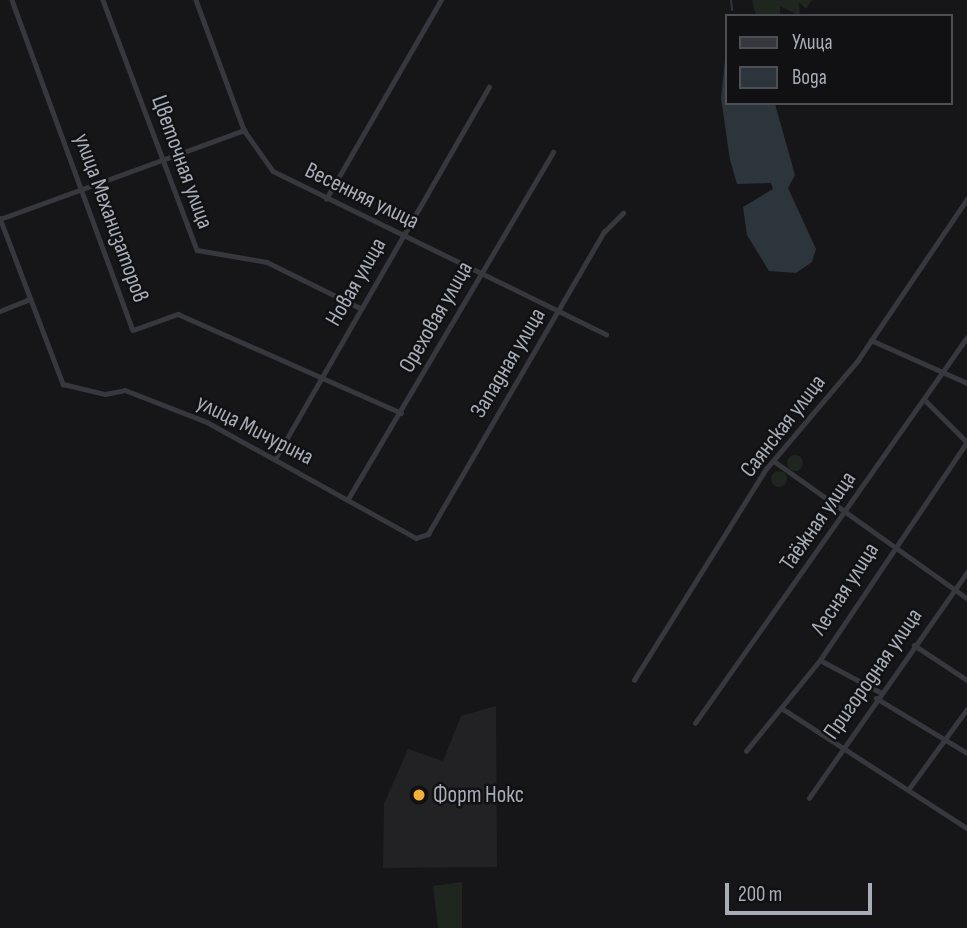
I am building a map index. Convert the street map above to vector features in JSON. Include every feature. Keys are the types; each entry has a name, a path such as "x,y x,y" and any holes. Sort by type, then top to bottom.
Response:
{"street":[{"name":"улица Механизаторов","path":"12,0 133,330 178,314 401,413"},
{"name":"Цветочная улица","path":"103,0 197,250 267,262 360,308"},
{"name":"Весенняя улица","path":"196,0 244,130 273,171 606,334"},
{"path":"326,199 441,0"},
{"name":"Новая улица","path":"275,459 489,87"},
{"path":"0,311 30,299 0,219 244,130"},
{"name":"Ореховая улица","path":"348,499 553,152"},
{"name":"Саянская улица","path":"634,680 774,461 871,340 967,199"},
{"name":"Западная улица","path":"428,534 561,310 604,232 623,213"},
{"name":"улица Мичурина","path":"30,299 60,378 69,388 139,394 275,459 416,538 428,534"},
{"name":"Таёжная улица","path":"695,723 967,337"},
{"path":"871,340 967,383"},
{"path":"925,399 967,442"},
{"name":"Лесная улица","path":"746,751 783,709 820,660 895,544 967,442"},
{"path":"774,461 847,509 967,598"},
{"name":"Пригородная улица","path":"809,798 880,692 967,572"},
{"path":"914,645 967,680"},
{"path":"820,660 880,692"},
{"path":"876,698 967,753"},
{"path":"783,709 967,828"},
{"path":"908,790 967,709"}],"shaded area":[{"path":"752,0 812,0 806,9 799,2 800,14 780,6 780,14 756,14"},
{"path":"795,455 803,463 795,471 787,463"},
{"path":"779,471 785,473 785,485 779,487 773,485 771,479 773,473"},
{"path":"496,706 497,867 383,868 384,804 408,749 443,761 461,716"},
{"path":"462,882 462,928 438,928 433,886"}],"water":[{"path":"726,50 726,105 775,105 795,175 788,188 816,249 812,262 796,273 769,271 747,235 743,207 773,189 771,183 737,184 730,160 721,98"}],"waterway":[{"path":"731,0 732,10"}],"place":[{"name":"Форт Нокс","path":"419,795"}]}
